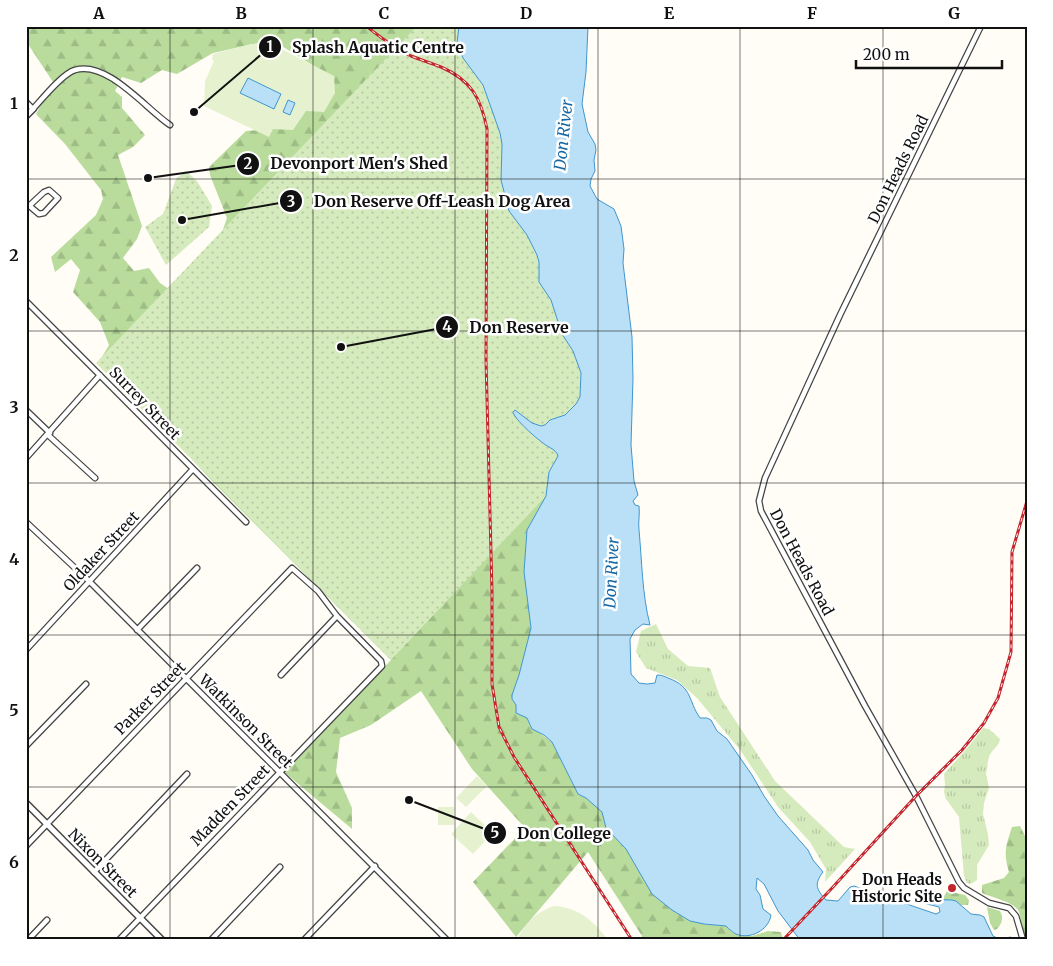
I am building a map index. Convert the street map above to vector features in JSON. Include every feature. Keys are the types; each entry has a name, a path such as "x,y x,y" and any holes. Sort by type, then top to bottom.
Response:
{"street":[{"name":"Don Heads Road","path":"981,26 840,315 765,478 759,501 761,511 865,706 916,796 959,882 964,888 989,903 1009,908 1016,916 1023,940"},
{"path":"26,116 59,82 75,70 90,69 106,75 126,87 170,125"},
{"path":"26,102 33,109"},
{"path":"49,190 58,198 44,213 39,214 28,205 49,190"},
{"name":"Surrey Street","path":"26,301 246,522"},
{"path":"26,458 100,375"},
{"path":"26,410 95,478"},
{"name":"Oldaker Street","path":"26,650 193,469"},
{"name":"Watkinson Street","path":"26,522 90,582 447,940"},
{"path":"137,630 197,568"},
{"name":"Parker Street","path":"26,846 292,568 318,591 337,616"},
{"path":"281,675 337,616"},
{"name":"Madden Street","path":"118,940 382,666 381,661 337,616"},
{"path":"26,746 86,684"},
{"path":"94,872 187,774"},
{"name":"Nixon Street","path":"26,803 162,940"},
{"path":"304,940 375,866"},
{"path":"212,940 280,867"},
{"path":"28,940 47,920"}],"green space":[{"path":"26,26 459,26 546,496 527,530 524,572 531,628 512,695 516,705 516,713 527,718 530,726 552,742 578,794 586,798 602,812 606,828 626,849 652,894 690,921 726,926 733,933 752,936 768,931 781,932 783,940 641,940 642,936 588,852 516,937 473,882 525,828 472,769 421,691 371,725 340,738 336,772 352,808 352,829 284,772 391,660 210,479 111,370 99,362 109,345 100,322 73,292 80,270 71,259 55,272 51,257 96,215 103,199 101,190 65,144 36,114 53,82 26,41","holes":["272,40 330,76 261,130 246,131 209,167 210,175 227,218 211,264 176,294 160,283 149,268 134,271 123,258 137,239 142,226 118,155 133,147 145,135 122,108 122,97 115,91 122,77 141,83 162,70 177,74 213,53"]},
{"path":"417,26 459,26 457,43 463,58 483,85 500,133 502,144 501,180 509,211 527,235 537,255 539,282 551,300 562,334 573,351 581,373 580,397 565,415 550,420 541,426 532,423 519,413 513,415 543,443 557,452 558,456 549,472 546,496 391,660 96,363"},
{"path":"270,43 334,76 335,93 324,112 306,111 293,130 273,129 269,137 204,106 205,81 214,61 212,60 213,54 251,44"},
{"path":"186,171 197,181 212,206 209,227 166,265 145,227 163,214 176,179"},
{"path":"656,624 668,649 688,666 710,668 720,697 775,781 844,847 855,849 825,882 826,869 810,842 778,807 741,751 697,698 677,680 646,668 636,652 641,631"},
{"path":"983,728 989,729 1000,739 988,759 986,773 989,788 983,814 989,845 977,865 977,880 971,884 967,883 964,876 959,817 946,799 944,774"},
{"path":"477,776 487,786 466,807 456,798"},
{"path":"438,807 454,807 454,825 438,825"},
{"path":"471,812 493,833 473,854 451,834"},
{"path":"1020,826 1027,840 1027,939 1023,936 1018,910 1004,901 982,893 982,885 1004,878 1009,872 1006,859 1007,844 1012,827"},
{"path":"947,891 965,895 969,900 968,905 961,905 956,901 942,900"},
{"path":"554,906 571,909 585,916 608,940 517,940 532,919"},
{"path":"987,907 1001,913 1002,920 997,929 994,930 990,923"}],"water":[{"name":"Don River","path":"459,26 588,26 586,72 582,104 588,132 595,144 596,150 594,160 595,171 590,186 597,199 614,209 621,226 624,249 623,263 632,337 631,445 634,481 638,495 633,501 635,505 639,506 645,601 650,625 643,624 635,630 630,639 631,674 639,683 647,684 655,683 657,675 662,676 676,682 686,690 700,718 711,720 717,731 727,739 778,816 808,850 813,860 823,872 817,886 826,900 838,901 850,887 854,886 936,914 940,912 939,907 913,899 952,900 956,901 971,914 984,917 993,936 999,939 1011,937 1014,940 800,940 778,911 764,884 757,878 756,889 760,895 763,909 771,915 763,929 753,935 741,936 726,926 690,921 652,894 626,849 606,828 602,812 586,798 578,794 552,742 544,735 532,729 527,718 516,713 516,705 512,695 531,628 524,572 527,530 546,496 549,472 558,456 554,450 526,429 513,412 515,410 532,423 541,426 550,420 565,415 580,397 581,373 573,351 562,334 551,300 539,282 537,255 527,235 509,211 501,180 502,144 500,133 483,85 463,58 457,43"},
{"path":"248,78 281,94 274,109 240,93"},
{"path":"288,100 295,103 290,115 283,112"}],"railway":[{"path":"366,26 405,53 441,67 460,78 473,91 485,118 487,129 486,360 492,592 492,684 499,727 514,757 632,940"},
{"path":"783,940 916,796 962,750 984,723 998,698 1011,652 1012,552 1027,501"}],"place":[{"name":"Splash Aquatic Centre","path":"194,112"},
{"name":"Devonport Men's Shed","path":"148,178"},
{"name":"Don Reserve Off-Leash Dog Area","path":"182,220"},
{"name":"Don Reserve","path":"341,347"},
{"name":"Don College","path":"409,800"},
{"name":"Don Heads Historic Site","path":"952,888"}]}
